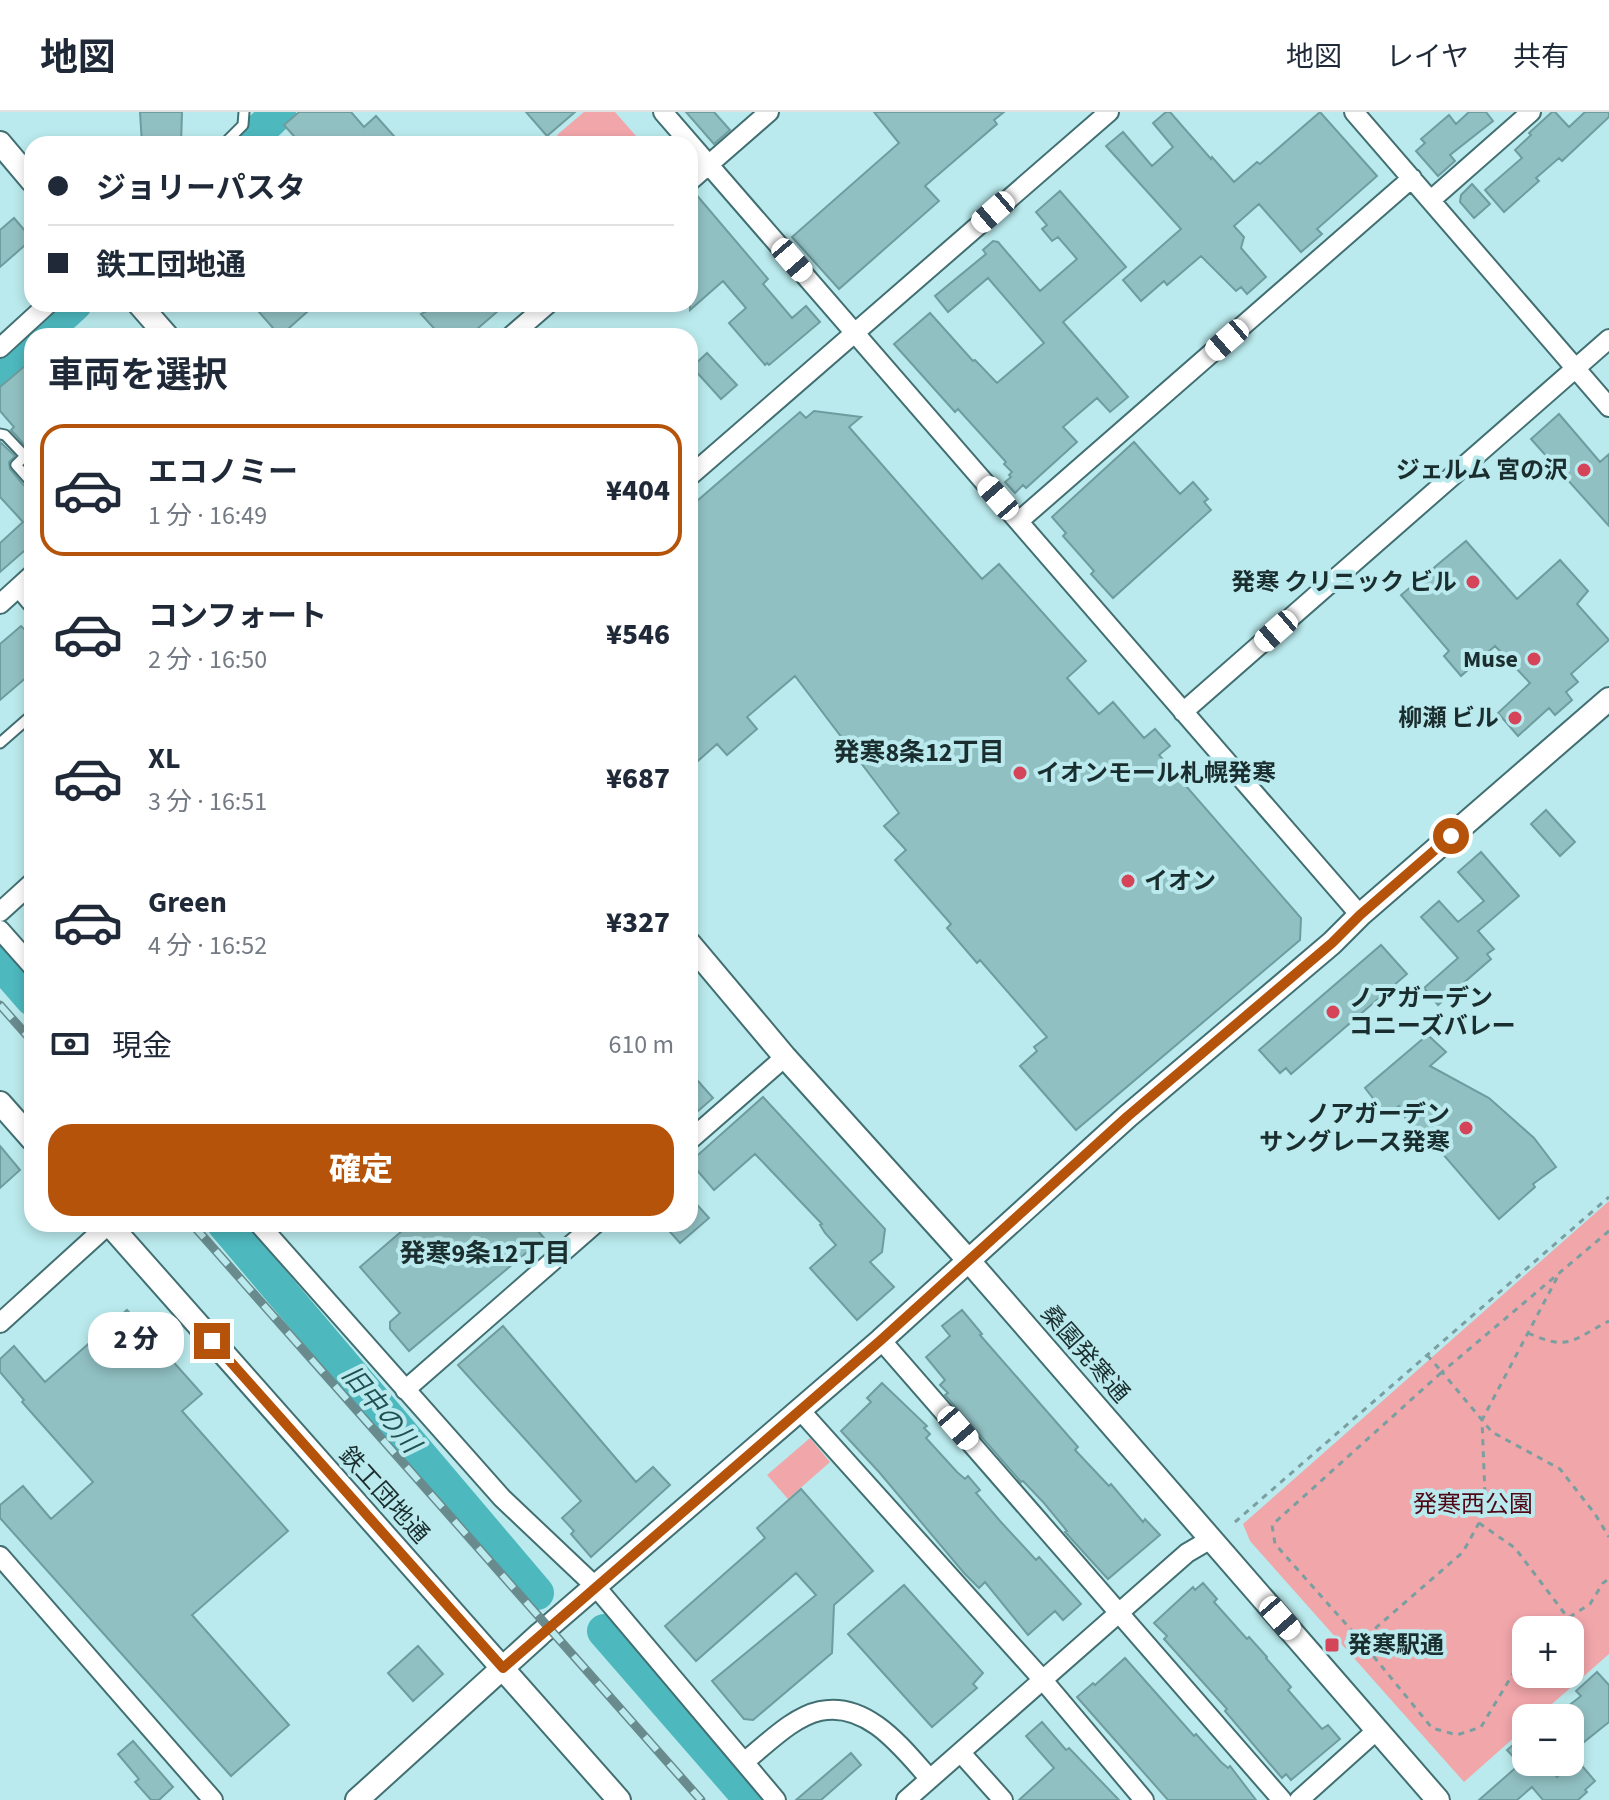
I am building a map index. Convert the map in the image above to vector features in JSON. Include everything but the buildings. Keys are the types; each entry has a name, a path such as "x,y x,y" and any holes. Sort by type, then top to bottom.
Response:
{"street":[{"path":"663,112 684,136"},
{"path":"698,174 769,112"},
{"path":"698,469 1109,112"},
{"path":"1431,200 1531,112"},
{"path":"1358,113 1609,407"},
{"path":"0,143 24,172"},
{"path":"698,152 1360,915"},
{"path":"1019,521 1412,178"},
{"path":"0,348 39,312"},
{"path":"146,312 160,328"},
{"path":"520,328 539,312"},
{"path":"1183,712 1609,339"},
{"path":"4,599 24,582"},
{"path":"357,1800 503,1668 881,1340 1128,1116 1332,943 1360,915 1609,699"},
{"path":"0,912 24,890"},
{"path":"0,930 24,957"},
{"name":"桑園発寒通","path":"698,954 785,1057 969,1261 1438,1800"},
{"path":"698,1133 785,1057"},
{"path":"0,1103 24,1130"},
{"path":"0,1323 100,1232"},
{"name":"鉄工団地通","path":"116,1232 619,1800"},
{"path":"266,1232 502,1498 596,1587 776,1800"},
{"path":"405,1390 586,1232"},
{"path":"881,1340 1282,1800"},
{"path":"799,1409 1042,1679 1144,1800"},
{"path":"906,1800 1187,1553 1211,1539"},
{"path":"0,1556 213,1800"},
{"path":"744,1762 797,1722 821,1711 849,1712 889,1733 930,1779"},
{"path":"1299,1800 1377,1730"},
{"path":"961,1753 1003,1800"}],"lane":[{"path":"232,136 243,125 244,112"},
{"path":"0,434 5,435 24,455"},
{"path":"24,457 16,465 24,474"},
{"path":"4,599 24,607"},
{"path":"0,743 24,722"}],"path":[{"path":"1235,1522 1609,1197"},
{"path":"1512,1675 1481,1727 1457,1735 1432,1728 1361,1641 1275,1544 1272,1525 1442,1372 1609,1231"},
{"path":"1348,1652 1463,1552 1479,1523 1485,1496 1482,1420 1560,1274"},
{"path":"1528,1333 1547,1342 1565,1343 1581,1339 1609,1321"},
{"path":"1427,1355 1492,1432 1560,1469 1609,1537"},
{"path":"1479,1523 1515,1548 1566,1616"},
{"path":"1571,1616 1590,1604 1609,1579"}],"green space":[{"path":"584,112 615,112 636,136 558,136"},
{"name":"発寒西公園","path":"1609,1201 1609,1654 1584,1676 1584,1616 1512,1616 1512,1688 1570,1688 1552,1704 1512,1704 1512,1739 1464,1782 1250,1541 1243,1524"},
{"path":"810,1438 830,1462 788,1499 767,1475"}],"waterway":[{"name":"旧中の川","path":"254,136 279,112"},
{"name":"旧中の川","path":"49,328 66,312"},
{"name":"旧中の川","path":"0,374 24,352"},
{"name":"旧中の川","path":"0,962 24,990"},
{"name":"旧中の川","path":"231,1232 537,1593"},
{"name":"旧中の川","path":"604,1631 751,1800"}],"railway":[{"path":"0,1005 24,1032"},
{"path":"199,1232 701,1800"}],"place":[{"name":"ジェルム 宮の沢","path":"1584,470"},
{"name":"発寒 クリニック ビル","path":"1473,582"},
{"name":"Muse","path":"1534,659"},
{"name":"柳瀬 ビル","path":"1515,718"},
{"name":"イオンモール札幌発寒","path":"1020,773"},
{"name":"イオン","path":"1128,881"},
{"name":"ノアガーデン コニーズバレー","path":"1333,1012"},
{"name":"ノアガーデン サングレース発寒","path":"1466,1128"},
{"name":"発寒駅通","path":"1332,1645"}],"district":[{"name":"発寒8条12丁目","path":"919,752"},
{"name":"発寒9条12丁目","path":"485,1253"}],"route":[{"path":"212,1341 503,1668 881,1340 1128,1116 1332,943 1451,836"}]}
